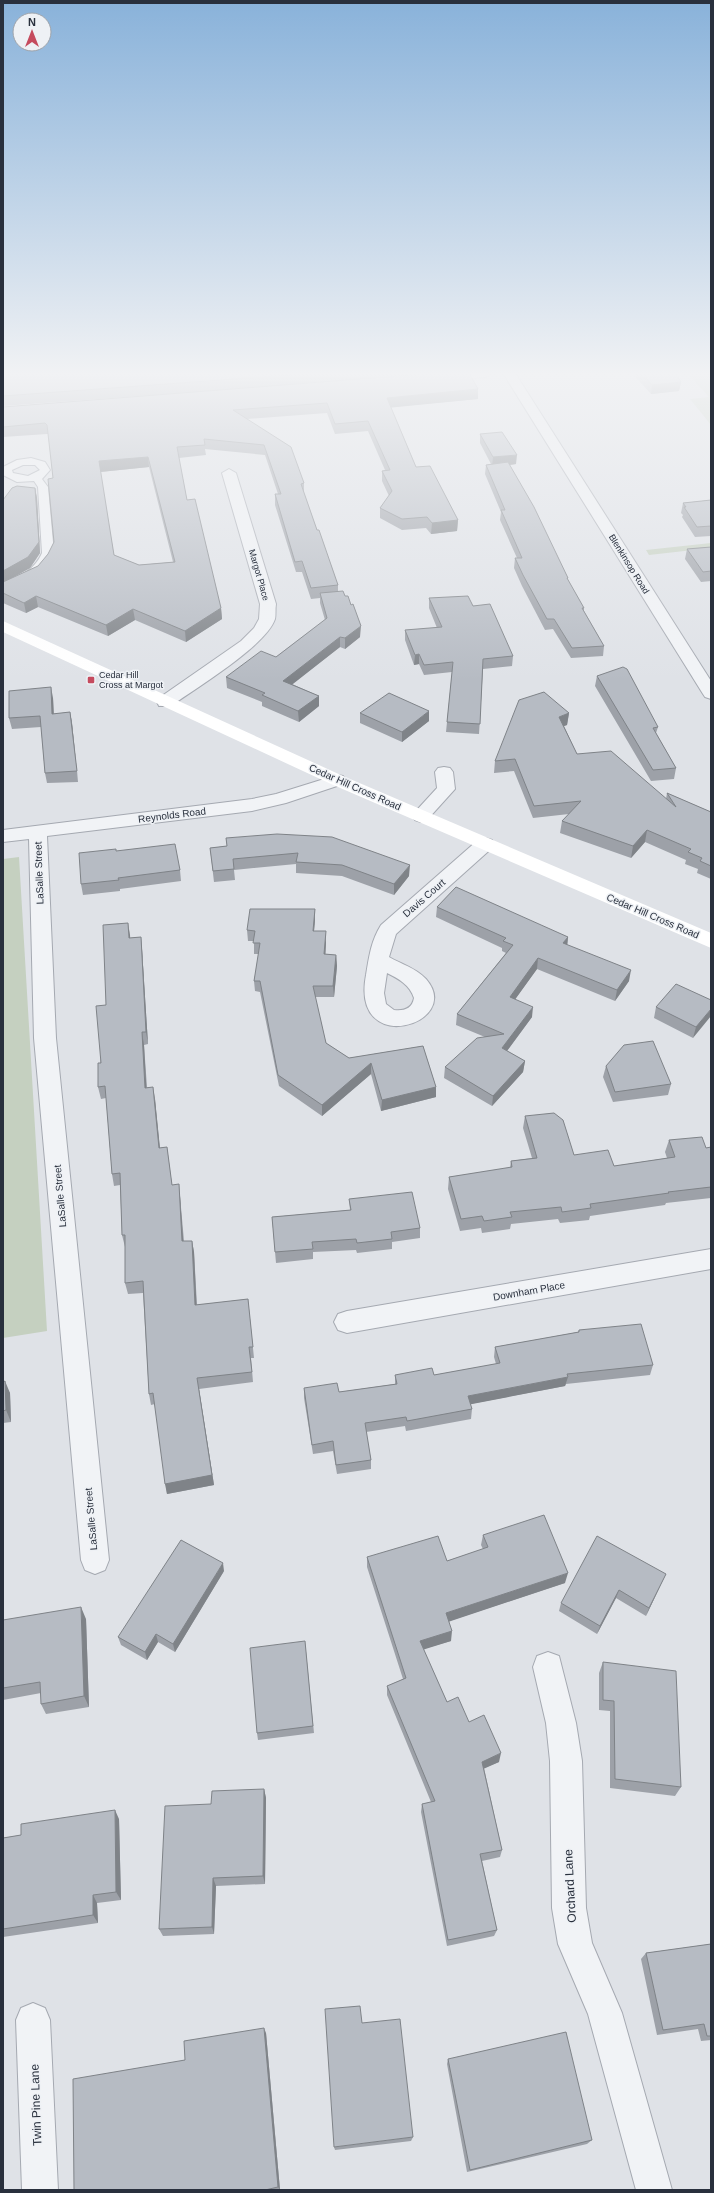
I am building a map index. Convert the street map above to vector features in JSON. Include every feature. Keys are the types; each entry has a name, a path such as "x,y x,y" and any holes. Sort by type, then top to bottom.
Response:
{"main road":[{"name":"Cedar Hill Cross Road","path":"3,626 337,780 711,941"}],"street":[{"name":"Margot Place","path":"165,702 247,644 261,630 267,618 268,604 230,475"},
{"name":"Blenkinsop Road","path":"573,475 711,694"},
{"path":"421,816 446,790 444,772"},
{"name":"Reynolds Road","path":"3,836 252,805 280,799 337,780"},
{"name":"LaSalle Street","path":"38,832 45,1038 95,1560"},
{"name":"Davis Court","path":"379,961 380,944 388,930 485,844"},
{"name":"Downham Place","path":"347,1322 711,1259"},
{"name":"Orchard Lane","path":"548,1667 561,1724 566,1761 569,1908 575,1944 605,2012 654,2190"},
{"name":"Twin Pine Lane","path":"33,2020 40,2190"}],"lane":[{"path":"3,590 35,573 43,564 48,554 43,487 36,477"}],"green space":[{"path":"711,543 711,548 649,555 646,550"},
{"path":"19,857 47,1331 3,1338 3,859"}],"building":[{"path":"53,475 101,475 114,555 139,565 175,562 153,475 182,475 187,500 195,499 221,608 185,631 133,609 106,625 36,596 24,603 3,593 3,582 38,566 48,554 54,542 48,479 53,478"},
{"path":"275,475 301,475 304,483 301,484 338,585 311,588 302,561 295,562 275,494 281,494"},
{"path":"384,475 435,475 458,520 432,523 427,517 402,519 380,508 392,491"},
{"path":"490,475 516,475 534,507 567,578 584,608 582,608 604,646 572,648 554,619 547,619 515,558 522,558 501,510 505,510"},
{"path":"17,486 35,488 39,542 28,557 3,571 3,500 12,488"},
{"path":"711,500 711,526 697,527 683,503"},
{"path":"711,547 711,571 703,572 687,549"},
{"path":"343,591 345,596 348,596 351,605 353,604 361,626 345,638 340,637 283,681 319,696 298,711 262,695 265,693 226,677 261,651 276,657 327,618 320,593"},
{"path":"468,596 473,606 490,604 513,656 483,659 480,724 447,722 453,662 424,665 419,654 415,655 405,630 442,627 429,598"},
{"path":"623,667 627,669 658,727 653,728 676,768 653,770 597,676"},
{"path":"51,687 52,714 70,712 77,771 45,773 40,716 9,718 9,691"},
{"path":"544,692 569,713 559,717 577,754 611,751 676,807 667,793 711,812 711,866 700,861 702,858 688,852 691,849 647,830 633,846 562,821 581,801 534,806 515,759 495,761 519,700"},
{"path":"389,693 429,711 402,732 360,713"},
{"path":"277,834 332,837 410,865 394,884 342,865 296,862 298,853 233,859 234,869 213,871 210,848 227,846 226,838"},
{"path":"175,844 180,870 118,878 119,880 81,884 79,853 116,849 116,851"},
{"path":"456,887 568,937 563,943 631,970 617,990 538,958 510,997 533,1007 502,1048 525,1061 493,1096 445,1067 477,1038 504,1034 457,1014 513,945 503,941 506,938 437,907"},
{"path":"250,909 315,909 313,931 326,931 324,954 336,955 333,986 313,986 326,1043 349,1058 423,1046 436,1087 382,1100 371,1063 322,1105 278,1075 260,981 254,981 260,943 253,943 255,931 247,930"},
{"path":"128,923 129,938 141,937 146,1032 142,1032 145,1088 153,1087 159,1148 167,1147 172,1185 179,1184 182,1241 192,1241 195,1305 248,1299 253,1347 249,1347 252,1372 197,1378 212,1475 165,1484 153,1393 149,1394 143,1281 125,1283 125,1235 122,1235 120,1173 112,1174 105,1086 98,1087 98,1063 101,1063 96,1006 106,1005 103,925"},
{"path":"676,984 711,1000 711,1009 696,1027 656,1007"},
{"path":"653,1041 671,1084 615,1092 606,1066 624,1045"},
{"path":"554,1113 563,1120 574,1155 608,1150 614,1166 675,1157 669,1140 702,1137 706,1148 711,1147 711,1187 590,1204 591,1208 562,1212 561,1207 510,1212 512,1217 484,1221 482,1216 461,1219 449,1177 512,1167 511,1161 537,1158 525,1116"},
{"path":"412,1192 420,1228 391,1232 392,1239 357,1243 356,1239 312,1242 313,1249 275,1252 272,1217 351,1210 349,1199"},
{"path":"641,1324 653,1365 567,1374 568,1377 468,1396 472,1409 407,1421 406,1417 365,1423 371,1460 336,1465 333,1441 312,1445 304,1388 337,1383 339,1392 397,1384 395,1375 432,1368 434,1375 500,1363 495,1347 579,1332 579,1330"},
{"path":"5,1381 6,1410 3,1411 3,1382"},
{"path":"544,1515 568,1573 446,1613 452,1631 420,1641 447,1702 458,1697 469,1722 484,1715 501,1753 482,1762 502,1850 480,1854 497,1930 448,1940 422,1804 435,1801 387,1686 406,1678 367,1557 438,1536 447,1561 488,1547 483,1535"},
{"path":"597,1536 666,1574 649,1608 619,1590 600,1626 561,1603"},
{"path":"181,1540 223,1563 173,1644 156,1634 145,1652 118,1637"},
{"path":"81,1607 84,1696 41,1704 40,1682 3,1688 3,1620"},
{"path":"305,1641 313,1726 257,1733 250,1648"},
{"path":"603,1662 676,1671 681,1787 615,1779 614,1701 603,1700"},
{"path":"264,1789 263,1876 213,1878 212,1927 159,1929 165,1806 211,1804 212,1791"},
{"path":"115,1810 116,1892 93,1895 93,1915 3,1929 3,1838 21,1835 21,1824"},
{"path":"711,1944 711,2036 707,2036 704,2024 663,2030 646,1953"},
{"path":"360,2006 362,2023 400,2019 413,2137 334,2147 325,2009"},
{"path":"264,2028 278,2187 265,2190 74,2190 73,2079 185,2060 184,2041"},
{"path":"566,2032 592,2140 470,2170 448,2059"}],"place":[{"name":"Cedar Hill Cross at Margot","path":"91,680"}]}
